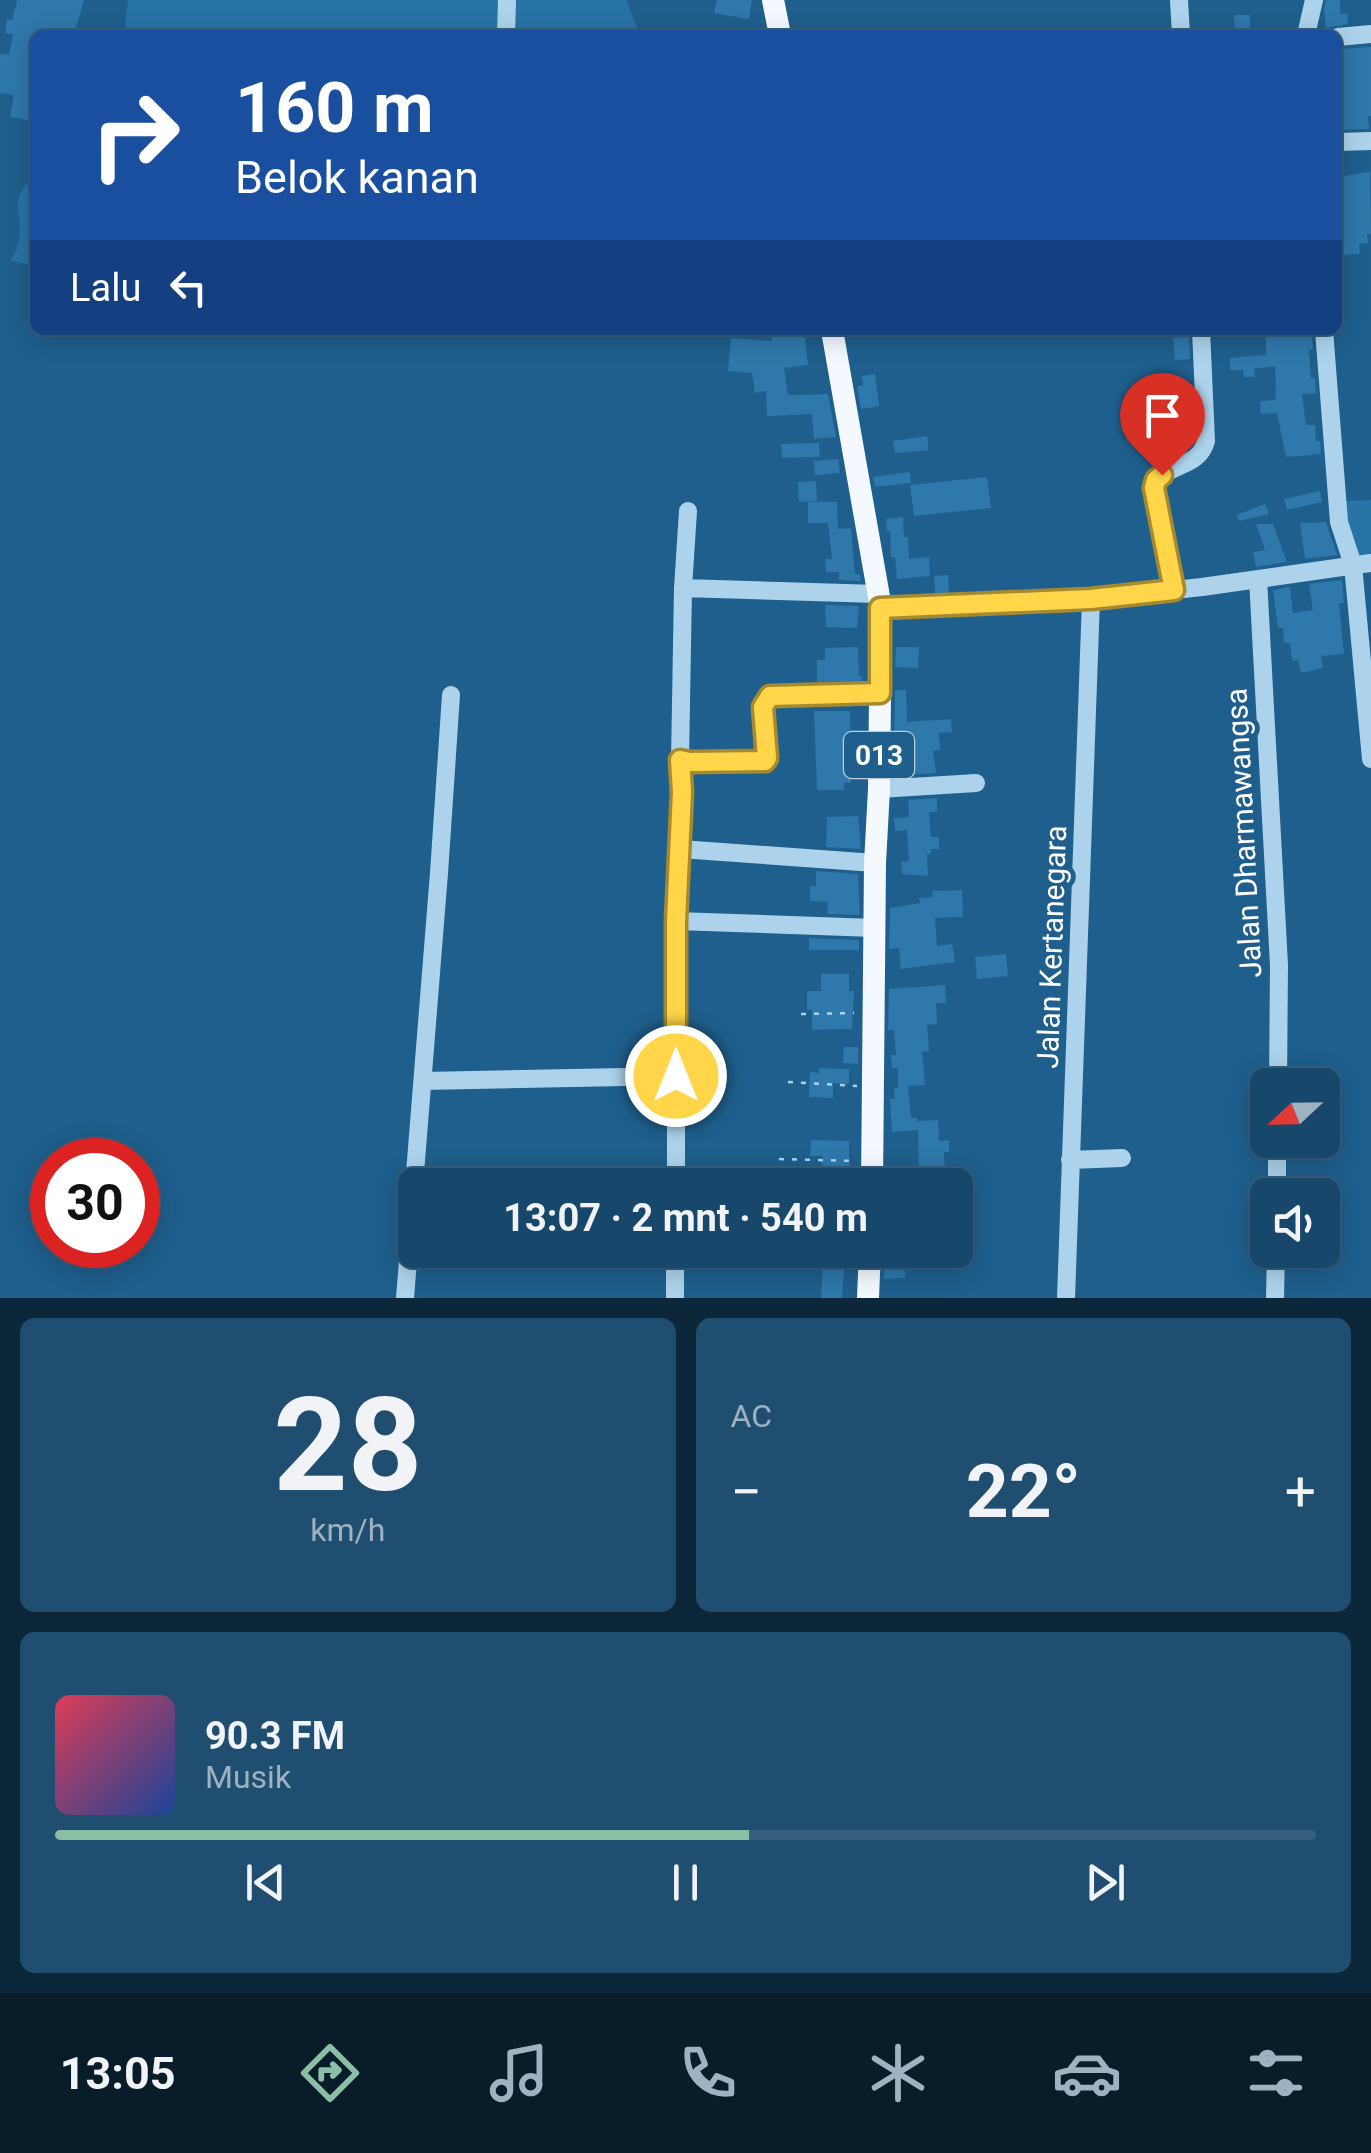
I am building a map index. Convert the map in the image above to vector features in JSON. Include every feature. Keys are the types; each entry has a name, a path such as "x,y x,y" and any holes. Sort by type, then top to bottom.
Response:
{"main road":[{"path":"774,0 779,30"},
{"name":"013","path":"833,335 879,601 872,1168"},
{"path":"868,1298 869,1268"}],"street":[{"path":"506,30 507,0"},
{"path":"1179,0 1181,30"},
{"path":"1307,30 1314,0"},
{"path":"1342,37 1371,34"},
{"path":"1342,142 1371,141"},
{"path":"1174,590 1154,488 1162,475 1195,459 1204,448 1201,335"},
{"path":"1324,335 1340,522 1362,564 1371,759"},
{"path":"676,1168 676,921 688,511"},
{"path":"683,588 879,601 1091,599 1362,564"},
{"name":"Jalan Dharmawangsa","path":"1258,579 1280,964 1278,1068"},
{"name":"Jalan Kertanegara","path":"1066,1298 1091,599"},
{"path":"680,760 765,761 763,707 770,696 880,693"},
{"path":"404,1298 452,695"},
{"path":"879,789 976,783"},
{"path":"680,849 875,863"},
{"path":"676,921 874,928"},
{"path":"423,1081 676,1076"},
{"path":"1070,1160 1122,1158"},
{"path":"675,1268 675,1298"},
{"path":"1275,1298 1276,1268"}],"path":[{"path":"801,1014 874,1013"},
{"path":"788,1082 874,1087"},
{"path":"779,1158 831,1168"}],"shaded area":[{"path":"128,0 626,0 638,30 125,30"},
{"path":"30,182 30,264 10,261 20,236 18,203"},
{"path":"1371,500 1371,563 1353,565 1337,501"}],"building":[{"path":"17,0 84,0 75,30 30,30 30,120 10,117 14,95 0,93 0,54 9,55 13,34 5,33 7,19 12,20"},
{"path":"717,0 752,0 749,19 714,13"},
{"path":"1326,0 1340,0 1340,14 1347,14 1348,24 1326,28"},
{"path":"1234,15 1250,15 1250,29 1235,29"},
{"path":"1371,47 1369,129 1342,130 1342,49"},
{"path":"1370,172 1371,234 1367,234 1368,243 1359,244 1360,254 1342,255 1342,176"},
{"path":"771,335 805,335 808,365 784,368 788,395 828,394 836,437 814,439 812,414 767,416 766,391 755,393 752,373 728,371 731,338 772,341"},
{"path":"1266,335 1312,335 1311,378 1315,378 1316,393 1302,394 1306,425 1315,425 1321,454 1286,457 1277,413 1261,414 1260,401 1276,400 1275,366 1254,369 1255,377 1244,377 1243,370 1230,370 1230,358 1266,355"},
{"path":"1189,337 1190,359 1175,360 1173,338"},
{"path":"875,374 879,406 861,409 857,387 863,385 862,376"},
{"path":"927,436 929,450 895,453 893,441"},
{"path":"819,443 820,457 782,458 781,444"},
{"path":"838,459 840,473 815,475 814,461"},
{"path":"910,472 911,483 875,487 873,477"},
{"path":"987,477 991,508 914,516 910,485"},
{"path":"816,481 817,501 799,502 798,482"},
{"path":"1320,491 1322,502 1287,510 1284,499"},
{"path":"808,502 837,502 838,529 851,528 855,574 860,574 861,581 839,580 839,572 826,572 825,559 832,559 828,523 808,523"},
{"path":"1265,504 1269,514 1239,521 1237,515"},
{"path":"903,517 909,559 929,557 930,576 897,579 886,519"},
{"path":"1326,522 1337,555 1305,559 1300,523"},
{"path":"1256,524 1273,524 1287,562 1256,567 1253,552 1265,550"},
{"path":"948,575 949,593 935,593 934,576"},
{"path":"1342,580 1344,603 1339,603 1344,654 1321,656 1323,668 1301,673 1298,660 1292,661 1290,643 1284,643 1283,628 1278,628 1273,590 1290,587 1293,613 1313,610 1309,584"},
{"path":"825,605 859,606 857,628 826,627"},
{"path":"858,647 862,681 817,682 817,660 825,660 825,648"},
{"path":"896,647 919,647 918,668 895,667"},
{"path":"895,690 906,690 907,722 951,719 952,732 939,733 940,750 933,751 936,773 906,775 905,755 894,756"},
{"path":"814,711 850,711 855,756 851,756 851,783 844,783 844,790 817,790"},
{"path":"937,798 937,812 929,812 931,837 939,837 939,849 931,849 931,854 927,854 928,876 902,874 901,862 909,861 907,830 895,831 894,818 909,817 908,800"},
{"path":"858,816 861,849 826,847 827,817"},
{"path":"816,871 858,874 860,915 827,914 828,902 810,901"},
{"path":"962,890 963,917 935,918 937,946 952,944 955,962 901,969 899,948 889,949 890,908 920,903 919,898 933,897 932,891"},
{"path":"809,938 859,940 859,950 809,950"},
{"path":"1006,954 1008,976 977,979 975,957"},
{"path":"821,974 849,974 849,991 854,991 852,1029 812,1030 807,991 821,991"},
{"path":"945,985 946,1003 936,1003 937,1024 927,1025 929,1051 922,1052 925,1085 908,1086 911,1118 938,1120 939,1141 949,1140 949,1152 944,1152 945,1168 919,1168 918,1130 892,1132 890,1099 895,1099 894,1088 898,1088 898,1068 892,1068 891,1055 896,1055 894,1030 888,1030 889,989"},
{"path":"844,1047 858,1047 858,1064 843,1063"},
{"path":"819,1068 849,1069 849,1084 833,1083 833,1098 809,1097 810,1072 819,1073"},
{"path":"811,1140 849,1141 849,1163 857,1168 823,1168 822,1156 810,1156"},
{"path":"823,1268 844,1268 842,1298 821,1298"},
{"path":"884,1268 905,1268 905,1278 884,1279"}],"route":[{"path":"676,1076 680,760 765,761 763,707 770,696 880,693 880,608 1091,599 1174,590 1154,488 1162,475"}]}
